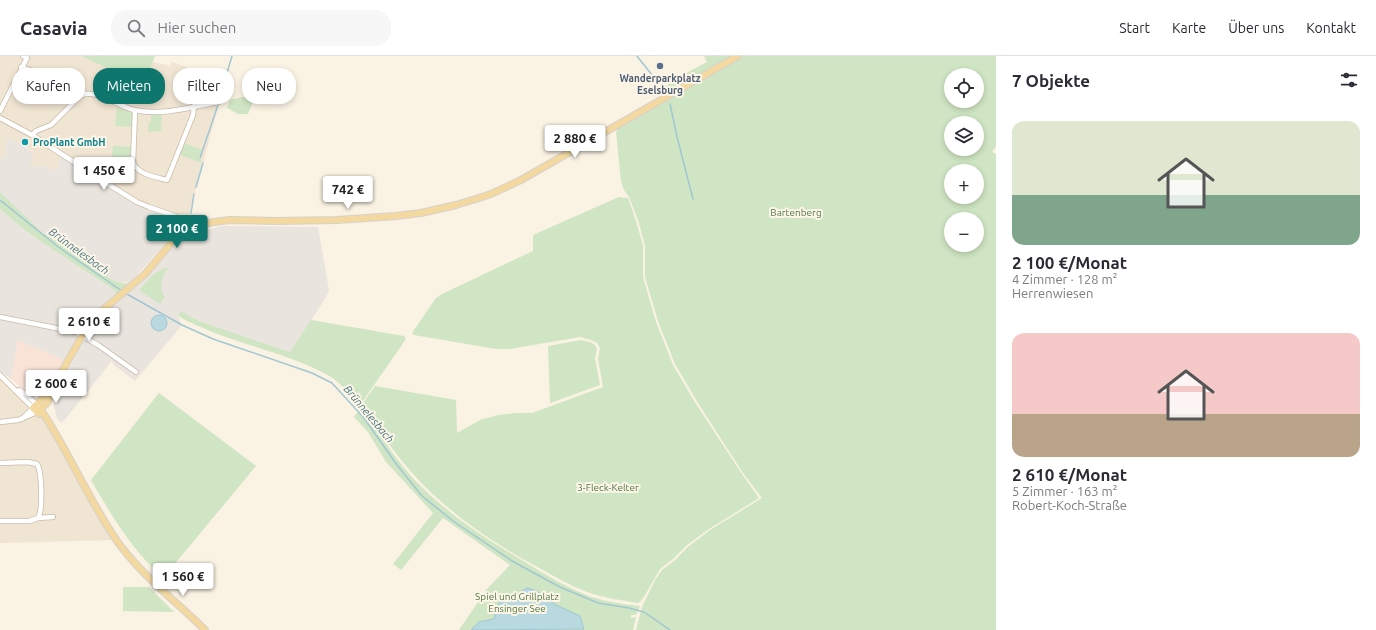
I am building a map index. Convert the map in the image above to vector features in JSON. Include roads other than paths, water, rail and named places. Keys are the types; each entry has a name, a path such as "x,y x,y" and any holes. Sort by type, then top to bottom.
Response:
{"main road":[{"path":"205,630 148,576 124,550 97,509 60,440 37,408 54,386 82,336 98,314 145,274 172,242 188,230 205,223 223,220 337,220 408,214 456,205 491,194 521,180 738,56"}],"street":[{"path":"0,111 22,67 25,57"},
{"path":"85,93 94,94 121,106 135,110 160,112 206,104"},
{"path":"32,135 36,131 51,125 72,104"},
{"path":"135,110 133,163 135,167 142,172 168,180 193,115 194,106"},
{"path":"0,118 32,135 137,202 175,216 180,219 188,230"},
{"path":"0,317 76,332 136,372"},
{"path":"0,375 10,384 27,395 37,408 22,419 0,422"},
{"path":"0,462 33,462 39,468 40,510 38,518"},
{"path":"0,521 32,520 53,517"}],"water":[{"path":"159,315 166,320 167,323 162,330 159,331 152,326 151,323 156,316"},
{"path":"527,588 537,591 556,605 580,616 584,629 471,630 479,622 494,619 497,606 500,602 518,600 520,592"}],"waterway":[{"path":"228,68 232,56"},
{"path":"637,56 652,75 661,91"},
{"path":"670,104 693,199"},
{"path":"200,158 218,105"},
{"path":"196,187 203,163"},
{"path":"191,213 194,194"},
{"name":"Brünnelesbach","path":"0,200 57,246 122,291"},
{"name":"Brünnelesbach","path":"125,293 182,325 213,339 312,373 332,383 364,418 397,465 422,496 453,521 512,561 560,587 598,603 644,612 670,630"}],"place":[{"name":"Wanderparkplatz Eselsburg","path":"660,66"},
{"name":"ProPlant GmbH","path":"25,142"}],"park label":[{"name":"Bartenberg","path":"796,212"},
{"name":"3-Fleck-Kelter","path":"608,487"},
{"name":"Spiel und Grillplatz Ensinger See","path":"517,602"}]}
